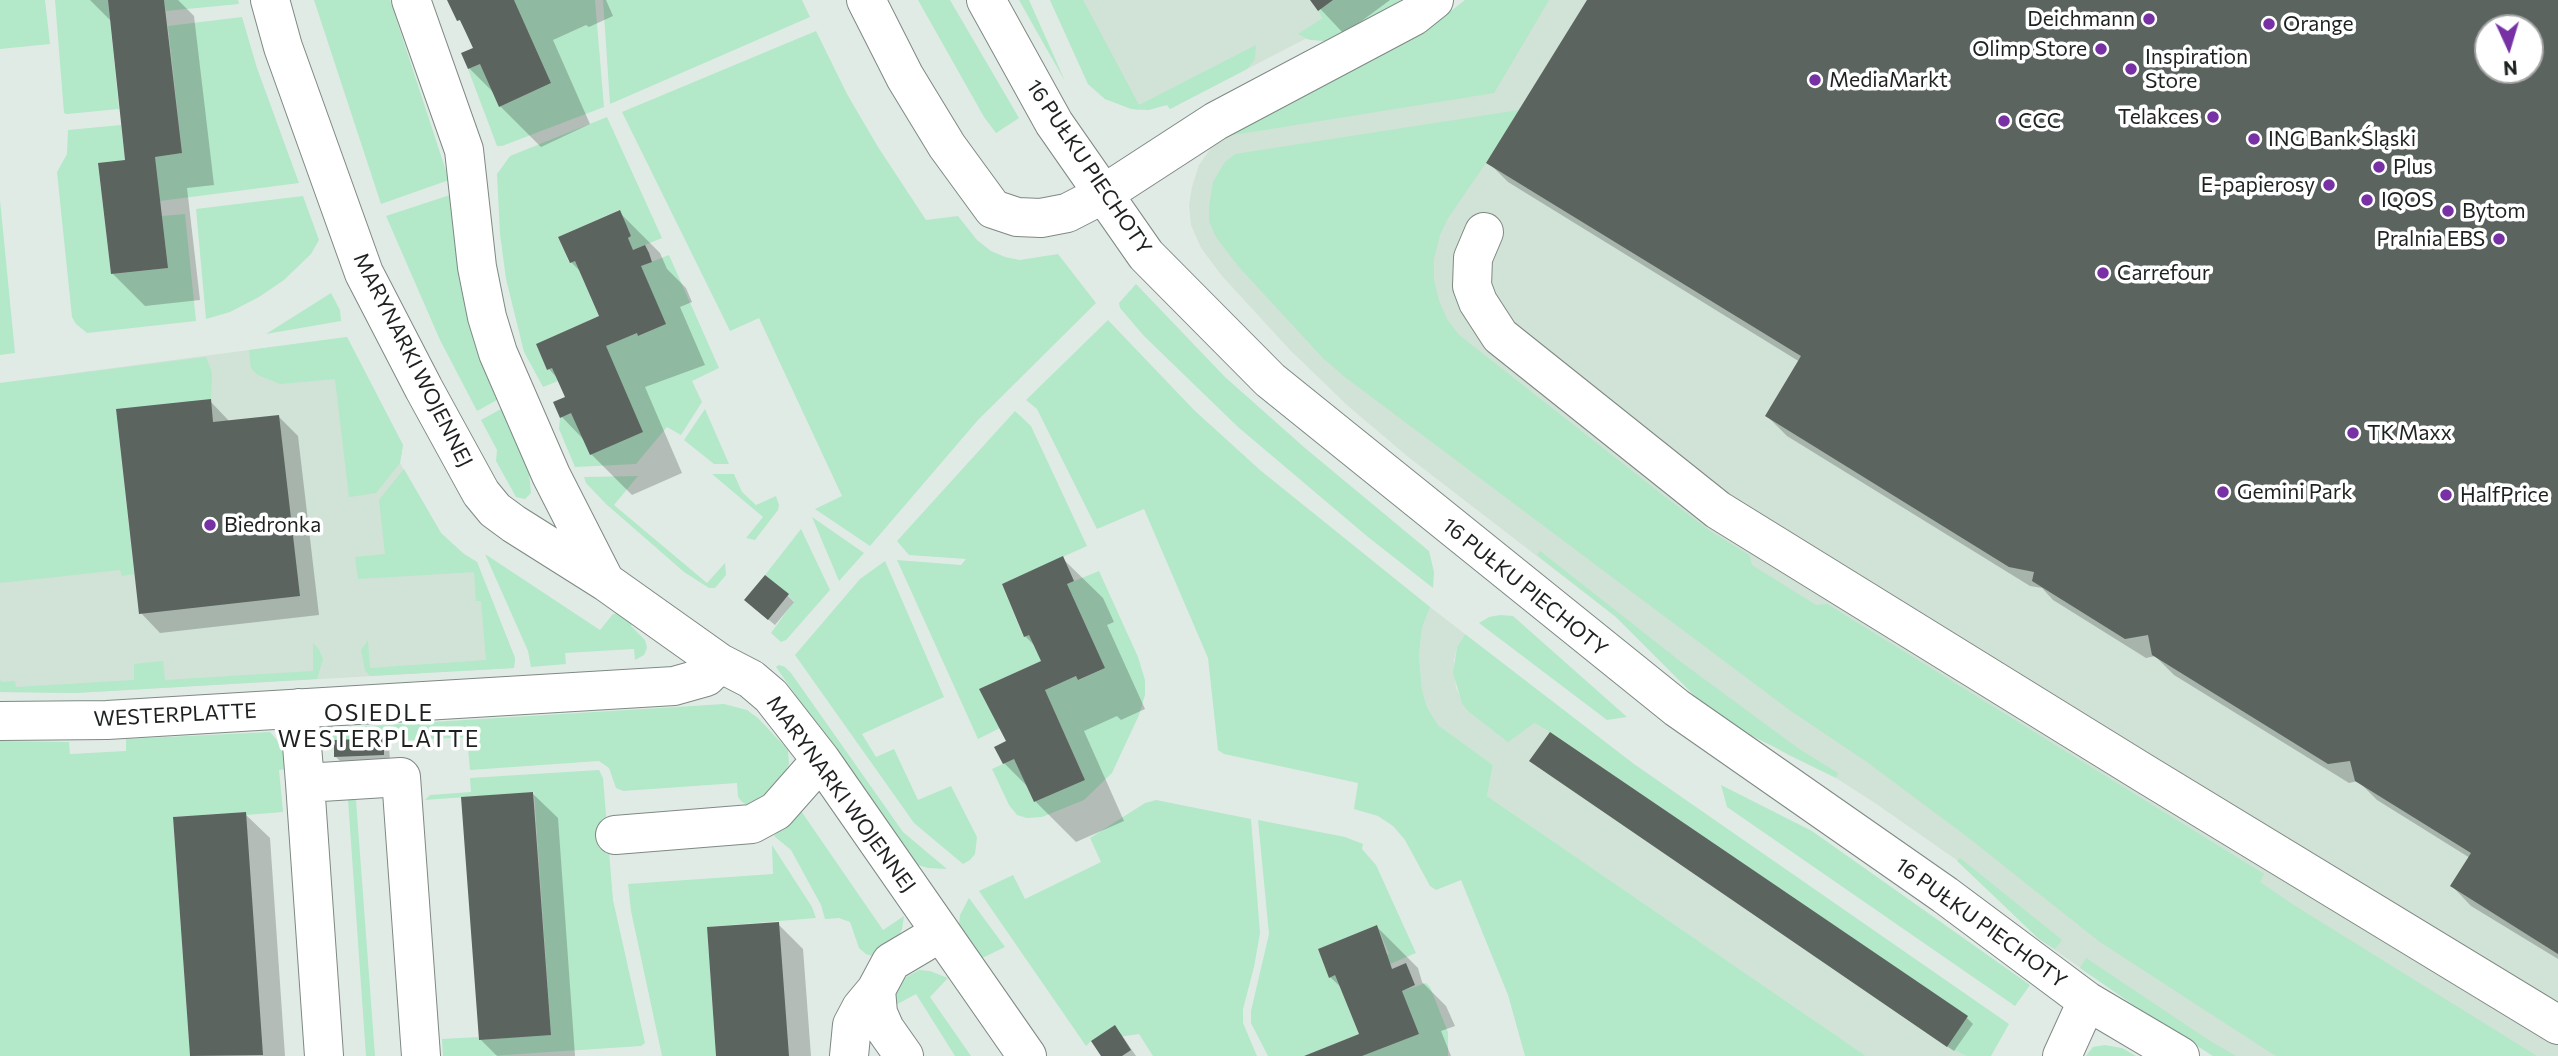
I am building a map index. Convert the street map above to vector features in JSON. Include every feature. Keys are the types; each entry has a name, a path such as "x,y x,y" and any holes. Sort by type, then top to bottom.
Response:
{"street":[{"name":"MARYNARKI WOJENNEJ","path":"270,0 283,47 365,273 481,493 495,510 514,524 606,582 720,663 751,679 771,696 821,760 1027,1056"},
{"name":"MARYNARKI WOJENNEJ","path":"411,0 460,134 468,180 477,267 487,317 498,353 551,475 606,582"},
{"path":"866,0 912,89 947,146 993,209 1017,217 1041,218 1067,213 1102,195 1216,121 1414,16 1434,0"},
{"name":"16 PUŁKU PIECHOTY","path":"986,0 1054,123 1146,256 1281,389 1677,708 1945,895 2087,1001 2180,1056"},
{"path":"1484,232 1473,258 1472,286 1483,310 1500,336 1718,510 2558,1025"},
{"name":"WESTERPLATTE","path":"0,721 107,720 674,686 706,677 720,663"},
{"path":"299,708 324,1056"},
{"path":"615,835 752,824 776,811 821,760"},
{"path":"305,783 401,777 421,1056"},
{"path":"849,1056 852,1025 891,962 940,933"},
{"path":"876,990 878,1013 885,1029 904,1056"},
{"path":"2062,1056 2087,1001"}],"shaded area":[{"path":"1050,0 1401,0 1326,41 1305,39 1170,109 1167,105 1137,110 1105,99 1088,84"},
{"path":"1465,0 2558,0 2558,1056 2213,1056 2039,939 1958,861 1875,803 1836,778 1788,755 1696,697 1616,617 1407,456 1348,406 1290,350 1222,276 1201,248 1191,225 1189,205 1199,165 1211,148 1231,132 1396,47"},
{"path":"347,337 403,445 400,463 441,533 477,562 515,658 514,668 75,693 0,692 0,383"},
{"path":"1430,607 1465,634 1457,647 1454,660 1456,688 1468,711 1534,723 1550,732 1967,1016 1947,1046 1967,1056 1866,1056 1487,796 1493,765 1438,725 1427,707 1422,690 1419,655 1422,628"}],"green space":[{"path":"0,0 45,0 50,44 0,49"},
{"path":"55,0 108,0 119,109 64,113"},
{"path":"164,0 238,0 239,4 166,11"},
{"path":"314,0 390,0 449,180 381,204"},
{"path":"514,0 595,0 604,107 497,146 468,69 480,64 499,107 551,83"},
{"path":"603,0 802,0 810,17 610,104"},
{"path":"918,0 950,0 1019,118 996,133 984,117"},
{"path":"1019,0 1029,0 1065,81 1046,48"},
{"path":"1050,0 1083,0 1139,105 1256,45 1255,59 1247,69 1170,109 1167,105 1149,110 1131,109 1105,99 1088,84"},
{"path":"1333,0 1401,0 1326,41 1310,40 1298,34 1323,18 1318,11"},
{"path":"1465,0 1549,0 1494,93 1227,136 1396,47"},
{"path":"242,17 257,68 299,183 160,201 155,157 182,153 168,26"},
{"path":"816,31 847,94 926,220 958,216 977,240 991,251 1005,257 1020,260 1058,254 1096,303 978,420 870,546 815,509 842,496 759,318 730,331 622,112"},
{"path":"1519,110 1448,218 1440,235 1434,259 1434,280 1447,319 1459,335 1710,531 1749,555 1752,565 1816,605 1827,604 2264,874 2260,882 2292,904 2537,1056 2277,1056 2271,1053 2100,942 1965,835 1867,762 1791,711 1345,377 1323,358 1239,267 1216,237 1209,221 1213,182 1225,162 1235,154"},
{"path":"607,117 662,238 633,250 628,238 631,236 619,210 558,237 569,262 575,261 599,316 536,344 547,370 552,368 558,381 543,387 524,352 506,279 500,234 497,174 510,156"},
{"path":"121,125 125,160 98,164 111,274 168,268 162,216 185,214 196,321 87,333 72,317 57,172 67,154 68,130"},
{"path":"453,194 477,351 497,400 477,411 440,340 386,216"},
{"path":"303,196 319,240 311,254 284,280 259,297 230,312 206,319 196,209"},
{"path":"0,200 15,353 0,355"},
{"path":"669,255 719,368 692,381 702,402 681,435 667,427 636,464 575,467 559,429 560,418 571,413 606,346 637,333 639,336 665,324 641,266"},
{"path":"1136,284 1225,377 1305,448 1429,551 1434,572 1433,588 1238,427 1144,336 1120,308 1119,303"},
{"path":"331,293 340,310 341,321 266,334"},
{"path":"1108,320 1194,410 1260,470 1430,607 1422,628 1419,655 1422,690 1427,707 1438,725 1493,765 1487,796 1866,1056 1525,1056 1508,995 1461,880 1436,890 1430,886 1405,840 1393,826 1378,816 1354,809 1358,783 1224,754 1218,750 1208,658 1144,509 1097,529 1037,409 1026,400"},
{"path":"347,337 403,445 400,463 376,493 349,497 335,379 280,384 258,375 251,368 249,350"},
{"path":"206,357 212,373 211,399 116,410 134,574 122,576 120,570 0,583 0,383"},
{"path":"501,409 529,473 531,493 525,499 516,497 496,461 497,450 481,420"},
{"path":"705,409 729,464 714,464 684,440"},
{"path":"1015,411 1031,426 1087,546 1002,584 1023,636 1029,635 1041,661 980,689 1000,728 978,739 897,560 961,565 966,559 909,555 897,541"},
{"path":"404,469 441,533 477,562 515,658 514,668 370,676 365,670 361,650 368,640 370,668 486,660 481,601 476,601 474,572 358,579 355,557 385,554 379,500"},
{"path":"712,474 734,474 742,492 756,505 776,496 778,510 755,540 746,538 763,517"},
{"path":"638,476 614,505 707,583 725,563 726,575 715,588 709,588 684,572 606,504 586,483 584,477"},
{"path":"812,517 864,553 839,581"},
{"path":"801,529 830,590 786,640 781,642 771,633 794,601 765,575"},
{"path":"1540,551 1681,662 1799,749 1838,773 1836,778 1746,733 1721,717 1696,697 1616,617 1537,555"},
{"path":"485,554 600,630 613,614 634,620 631,626 645,640 647,648 644,655 635,660 634,649 565,653 566,664 531,667 528,651"},
{"path":"885,561 944,697 862,734 876,757 894,749 918,800 951,786 977,837 975,854 963,864 914,823 795,655 860,579"},
{"path":"1099,571 1138,657 1145,680 1145,695 1139,715 1112,773 1084,800 1042,817 1027,818 1017,815 1009,805 992,769 1014,759 1034,802 1085,780 1045,690 1076,676 1079,680 1105,668 1067,584"},
{"path":"1500,615 1513,616 1627,717 1607,720 1479,623"},
{"path":"1465,634 1634,764 2009,1024 1991,1056 1967,1056 1947,1047 1967,1016 1550,732 1534,723 1508,742 1468,711 1462,703 1453,673 1457,647"},
{"path":"313,643 323,659 317,679 75,693 0,692 0,678 1,682 15,681 16,687 134,680 134,664 163,661 165,680 313,671"},
{"path":"779,665 791,673 903,832 947,869 928,868 909,858 776,667"},
{"path":"724,704 747,710 788,750 789,764 786,770 754,805 749,806 738,797 737,783 623,791 616,788 609,768 599,761 470,770 467,737 384,742 383,738 334,740 333,735 336,728"},
{"path":"270,732 277,740 288,764 288,769 279,770 283,812 173,817 190,1056 0,1056 0,741 69,742 70,754 126,751 126,739"},
{"path":"599,770 603,778 613,900 645,1043 641,1046 489,1056 443,1056 442,1039 478,1037 479,1040 551,1034 534,792 425,800 430,795 471,792 470,778"},
{"path":"1721,785 1812,831 2030,985 2015,1006 1727,807"},
{"path":"348,800 356,800 375,1056 366,1056"},
{"path":"1156,800 1251,819 1260,933 1243,1009 1243,1023 1257,1056 1153,1056 1139,1034 1091,1041 1086,1046 979,891 1013,875 1025,899 1101,862 1090,838 1145,803"},
{"path":"799,808 883,930 904,916 896,941 885,949 872,956 866,954 859,948 850,922 839,918 825,919 821,905 791,850 774,836"},
{"path":"1258,820 1345,837 1363,844 1362,849 1376,865 1416,953 1390,964 1386,955 1389,954 1377,925 1318,949 1329,977 1335,975 1359,1034 1304,1056 1268,1056 1251,1023 1251,1011 1269,934"},
{"path":"772,845 812,907 816,918 707,927 716,1056 662,1056 631,911 628,884 773,874"},
{"path":"1960,858 2062,940 2055,949 2039,939 1957,861"},
{"path":"969,898 1005,947 978,960 959,924 960,915"},
{"path":"2086,958 2236,1056 2213,1056 2135,1006 2080,968"},
{"path":"919,970 948,978 930,997 971,1056 955,1056 916,994 890,1008 890,986"},
{"path":"1426,983 1448,1032 1448,1056 1362,1056 1419,1034 1402,991"},
{"path":"2105,1045 2122,1048 2136,1056 2086,1056 2093,1047"}],"building":[{"path":"108,0 164,0 182,153 155,157 168,268 111,274 98,163 125,160"},
{"path":"447,0 514,0 551,83 499,107 480,64 468,69 461,53 473,48"},
{"path":"1310,0 1333,0 1318,11"},
{"name":"Gemini Park","path":"1587,0 2558,0 2558,954 2450,886 2471,853 2355,781 2350,761 2328,764 2152,655 2148,635 2125,639 2032,581 2034,572 2009,567 1765,416 1801,356 1486,163"},
{"path":"620,210 631,236 628,238 633,250 645,245 649,253 652,262 641,266 666,324 606,346 643,432 590,455 571,413 560,418 553,402 565,397 552,368 547,370 536,344 599,316 575,261 570,263 558,237"},
{"name":"Biedronka","path":"211,399 213,422 279,415 300,596 139,614 116,409"},
{"path":"1063,556 1074,581 1067,584 1105,668 1078,680 1076,676 1045,690 1085,780 1034,802 1014,759 1003,764 994,747 1006,741 979,689 1041,661 1029,635 1024,637 1002,584"},
{"path":"765,575 789,594 768,620 744,600"},
{"path":"1550,732 1968,1016 1947,1047 1529,761"},
{"path":"384,738 384,755 334,757 334,740"},
{"path":"533,792 551,1035 479,1040 461,797"},
{"path":"246,812 263,1055 190,1056 173,817"},
{"path":"779,922 789,1056 716,1056 707,927"},
{"path":"1377,925 1392,969 1406,963 1415,985 1402,991 1419,1034 1362,1056 1304,1056 1359,1034 1335,975 1329,978 1318,949"},
{"path":"1115,1025 1131,1050 1122,1056 1101,1056 1091,1041"}],"place":[{"name":"Deichmann","path":"2149,19"},
{"name":"Orange","path":"2269,24"},
{"name":"Olimp Store","path":"2101,49"},
{"name":"Inspiration Store","path":"2131,69"},
{"name":"MediaMarkt","path":"1815,80"},
{"name":"Telakces","path":"2213,117"},
{"name":"CCC","path":"2004,121"},
{"name":"ING Bank Śląski","path":"2254,139"},
{"name":"Plus","path":"2379,167"},
{"name":"E-papierosy","path":"2329,185"},
{"name":"IQOS","path":"2367,200"},
{"name":"Bytom","path":"2448,211"},
{"name":"Pralnia EBS","path":"2499,239"},
{"name":"Carrefour","path":"2103,273"},
{"name":"TK Maxx","path":"2353,433"},
{"name":"Gemini Park","path":"2223,492"},
{"name":"HalfPrice","path":"2446,495"},
{"name":"Biedronka","path":"210,525"}],"district":[{"name":"OSIEDLE WESTERPLATTE","path":"379,726"}]}
